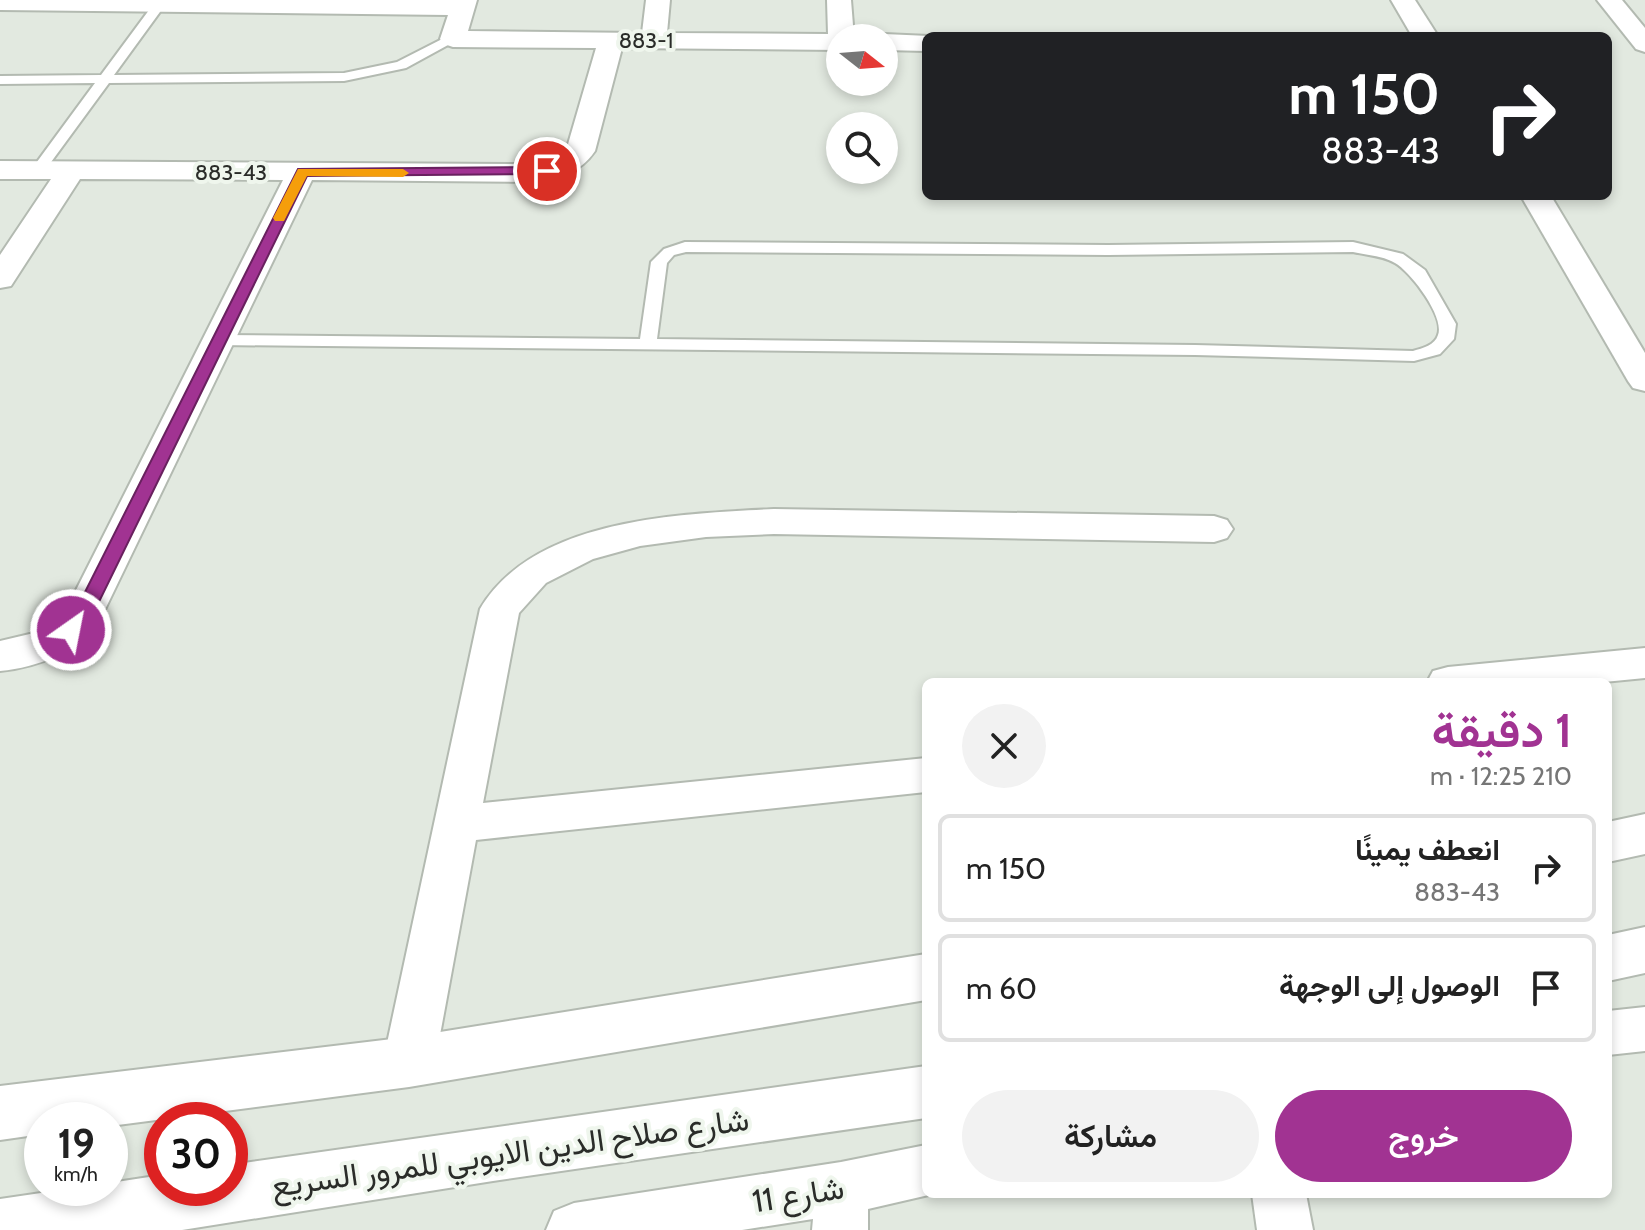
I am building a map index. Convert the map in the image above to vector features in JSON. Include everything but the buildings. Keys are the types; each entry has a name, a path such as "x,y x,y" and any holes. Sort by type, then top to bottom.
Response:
{"main road":[{"path":"1612,841 1645,834"},
{"path":"1612,957 1645,950"},
{"path":"0,1113 409,1062 922,978"},
{"name":"شارع صلاح الدين الايوبي للمرور السريع","path":"0,1229 493,1153 922,1093"}],"street":[{"path":"654,40 658,0"},
{"path":"839,0 840,24"},
{"path":"1403,0 1423,32"},
{"path":"1609,0 1637,47"},
{"path":"1,2 464,4 453,39"},
{"name":"883-1","path":"453,39 826,40"},
{"name":"883-43","path":"0,170 528,173 563,166 583,149 611,40"},
{"path":"898,42 922,43"},
{"path":"0,279 71,171"},
{"path":"0,656 20,655 48,646 71,630 85,612 302,172"},
{"path":"1538,200 1645,381"},
{"path":"409,1062 500,609 511,592 535,572 596,543 666,529 730,521 1214,529"},
{"path":"1489,678 1645,663"},
{"path":"457,824 922,775"},
{"path":"1612,1033 1645,1029"},
{"name":"شارع 11","path":"574,1230 840,1209 922,1173"},
{"path":"1280,1198 1285,1230"}],"lane":[{"path":"38,170 159,5"},
{"path":"0,80 361,75 401,65 453,39"},
{"path":"219,340 1195,350 1414,356 1434,350 1446,339 1448,324 1419,273 1398,257 1353,247 1108,250 685,247 669,252 659,262 648,344"}],"slow traffic":[{"path":"279,218 302,172 403,173"}],"route":[{"path":"71,630 85,612 302,172 547,171"}]}
